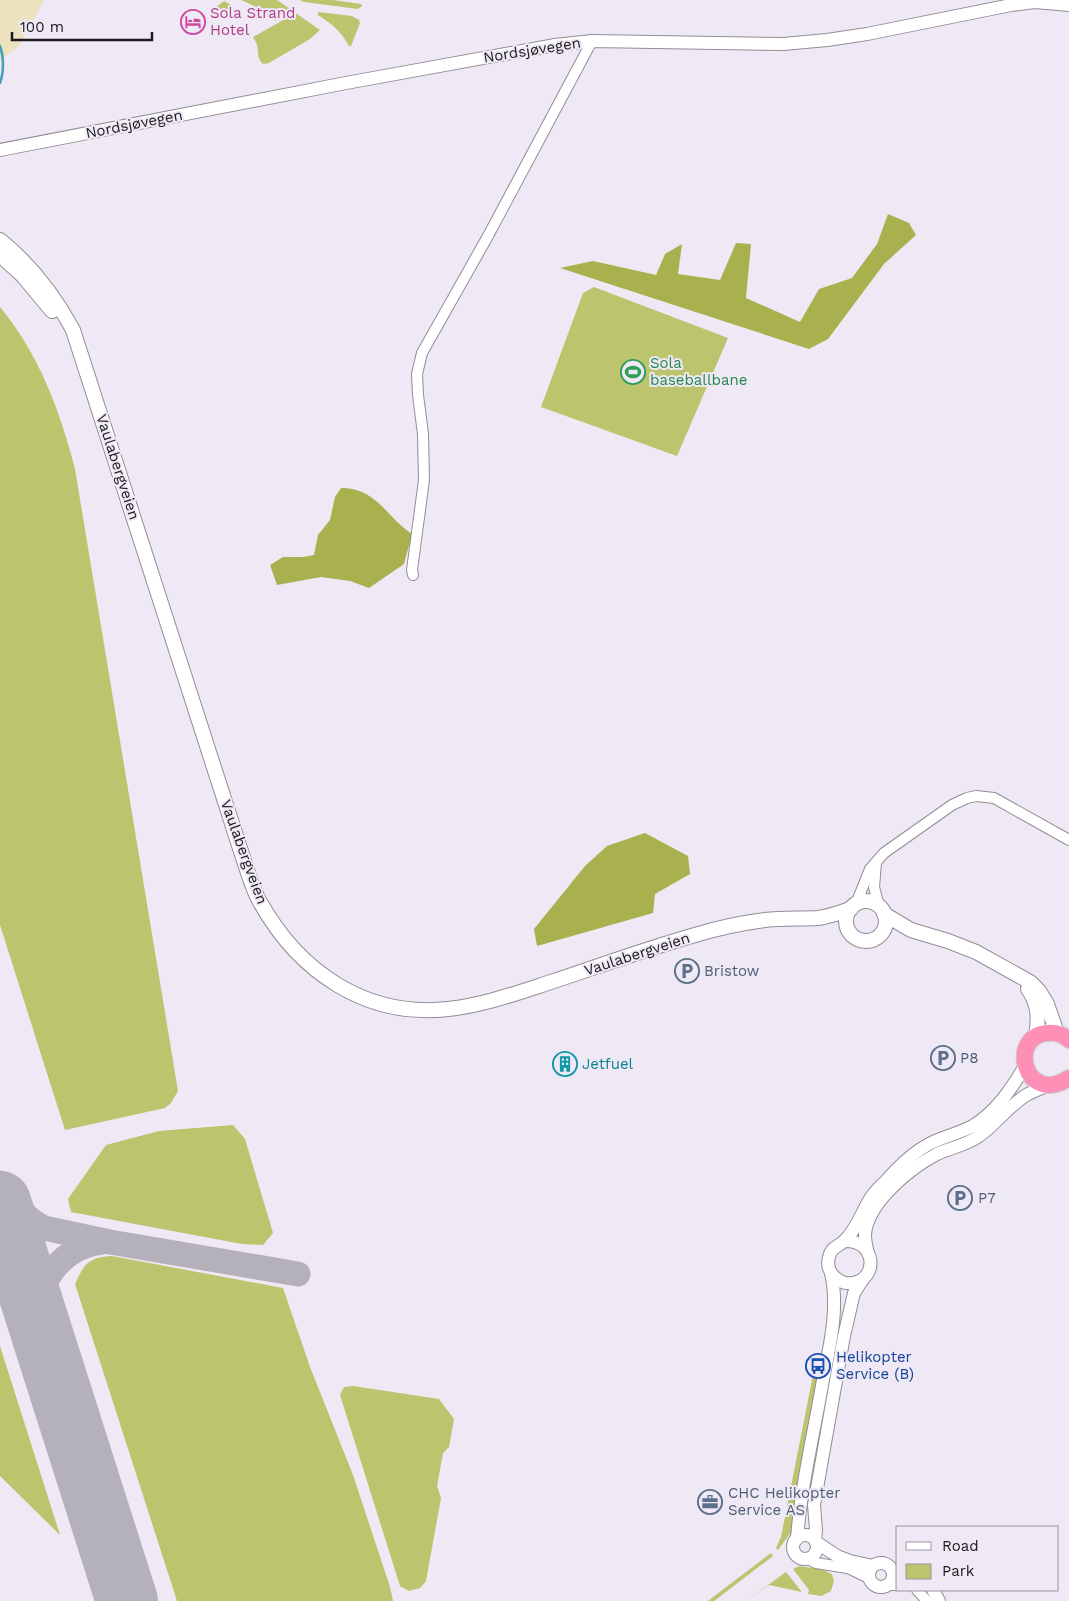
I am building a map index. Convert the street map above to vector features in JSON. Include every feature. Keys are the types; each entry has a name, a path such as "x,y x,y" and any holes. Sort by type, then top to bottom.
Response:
{"highway":[{"path":"1063,1037 1046,1032 1036,1036 1026,1049 1024,1055 1025,1066 1030,1076 1038,1082 1049,1085 1060,1084 1069,1078"}],"main road":[{"name":"Vaulabergveien","path":"0,240 32,270 47,288 73,330 253,886 259,901 286,941 300,958 321,975 344,990 380,1003 415,1010 448,1009 502,998 659,946 714,930 764,920 820,918 854,907"},
{"name":"Vaulabergveien","path":"0,255 41,296 83,361"},
{"path":"910,930 879,936 870,941 865,941 851,934 846,922 854,907 870,902 910,930 948,941 976,952 1030,982 1039,991 1047,1004 1063,1037"},
{"path":"879,936 884,929 881,910"},
{"name":"Vaulabergveien","path":"820,918 851,934"},
{"path":"1018,977 1034,1000 1038,1011 1036,1036"}],"street":[{"name":"Nordsjøvegen","path":"0,150 346,83 555,45 592,41 783,44 827,40 1035,1 1069,5"},
{"path":"413,575 412,570 424,480 423,434 417,374 422,354 592,41"},
{"path":"854,907 862,893 870,870 889,849 960,800 976,796 994,798 1069,840"},
{"path":"876,863 874,886 881,910"},
{"path":"844,1242 872,1196 890,1176 910,1157 932,1143 974,1125 988,1114 1012,1088 1025,1066"},
{"path":"866,1250 865,1234 870,1218 898,1181 916,1166 938,1154 977,1138 1018,1101 1028,1094 1049,1085"},
{"path":"808,1559 817,1551 814,1505 844,1336 854,1293 866,1275 870,1264 870,1258 866,1250 860,1244 852,1241 836,1246 829,1257 828,1264 834,1287 832,1334 794,1551 801,1558 816,1563 848,1568 869,1578"},
{"path":"831,1273 837,1280 846,1283 855,1283 863,1279"},
{"path":"797,1539 806,1535 837,1556 873,1566"},
{"path":"881,1562 894,1568 893,1585 878,1587 872,1584 869,1578 869,1571 873,1566 881,1562"},
{"path":"918,1591 927,1601"}],"green space":[{"path":"241,0 277,0 320,30 310,39 269,63 263,64 259,59 257,45 253,37 294,14 275,21 270,13"},
{"path":"300,0 333,0 361,4 362,6 358,9"},
{"path":"224,1 231,5 233,9 229,16 217,10 216,7"},
{"path":"318,12 352,16 359,20 360,23 351,46 349,46 336,28 318,15"},
{"path":"888,214 909,223 916,235 884,264 828,339 809,349 560,268 593,261 656,275 665,254 682,244 678,274 720,280 736,243 751,244 746,298 800,322 819,289 852,278 877,244"},
{"name":"Sola baseballbane","path":"594,287 728,338 677,456 541,407 583,293"},
{"path":"0,307 37,364 55,404 75,469 178,1091 171,1103 165,1108 65,1130 0,925"},
{"path":"341,488 353,489 372,498 412,534 404,564 369,588 350,581 321,577 277,585 270,565 283,557 314,555 318,535 330,520 335,497"},
{"path":"645,833 688,856 690,874 655,894 653,913 537,946 534,929 585,866 607,846"},
{"path":"233,1125 245,1139 273,1233 263,1245 242,1244 71,1212 68,1199 106,1145 159,1131"},
{"path":"112,1256 283,1288 310,1367 353,1475 393,1601 177,1601 75,1284 81,1271 88,1263 98,1258"},
{"path":"0,1346 60,1535 0,1476"},
{"path":"814,1370 820,1373 792,1531 778,1550 776,1548 781,1537"},
{"path":"353,1386 439,1399 454,1419 449,1447 443,1453 437,1486 441,1498 426,1581 420,1588 409,1591 400,1586 340,1395 344,1387"},
{"path":"771,1553 773,1556 714,1601 708,1601"},
{"path":"799,1566 821,1569 832,1574 834,1581 831,1591 821,1596 808,1594 809,1590 793,1569"},
{"path":"786,1572 802,1592 769,1585 746,1601"}],"sand":[{"path":"0,0 44,0 18,47 0,60"}],"waterway":[{"path":"0,46 3,65 0,83"}],"taxiway":[{"path":"0,1183 25,1215 44,1228 110,1242 298,1274"},
{"path":"38,1321 41,1293 46,1280 54,1268 75,1251 88,1245 102,1242"}],"runway":[{"path":"0,1202 127,1601"}],"place":[{"name":"Sola Strand Hotel","path":"193,22"},
{"name":"Sola baseballbane","path":"633,372"},
{"name":"Bristow","path":"687,971"},
{"name":"P8","path":"943,1058"},
{"name":"Jetfuel","path":"565,1064"},
{"name":"P7","path":"960,1198"},
{"name":"Helikopter Service (B)","path":"818,1366"},
{"name":"CHC Helikopter Service AS","path":"710,1502"}]}
